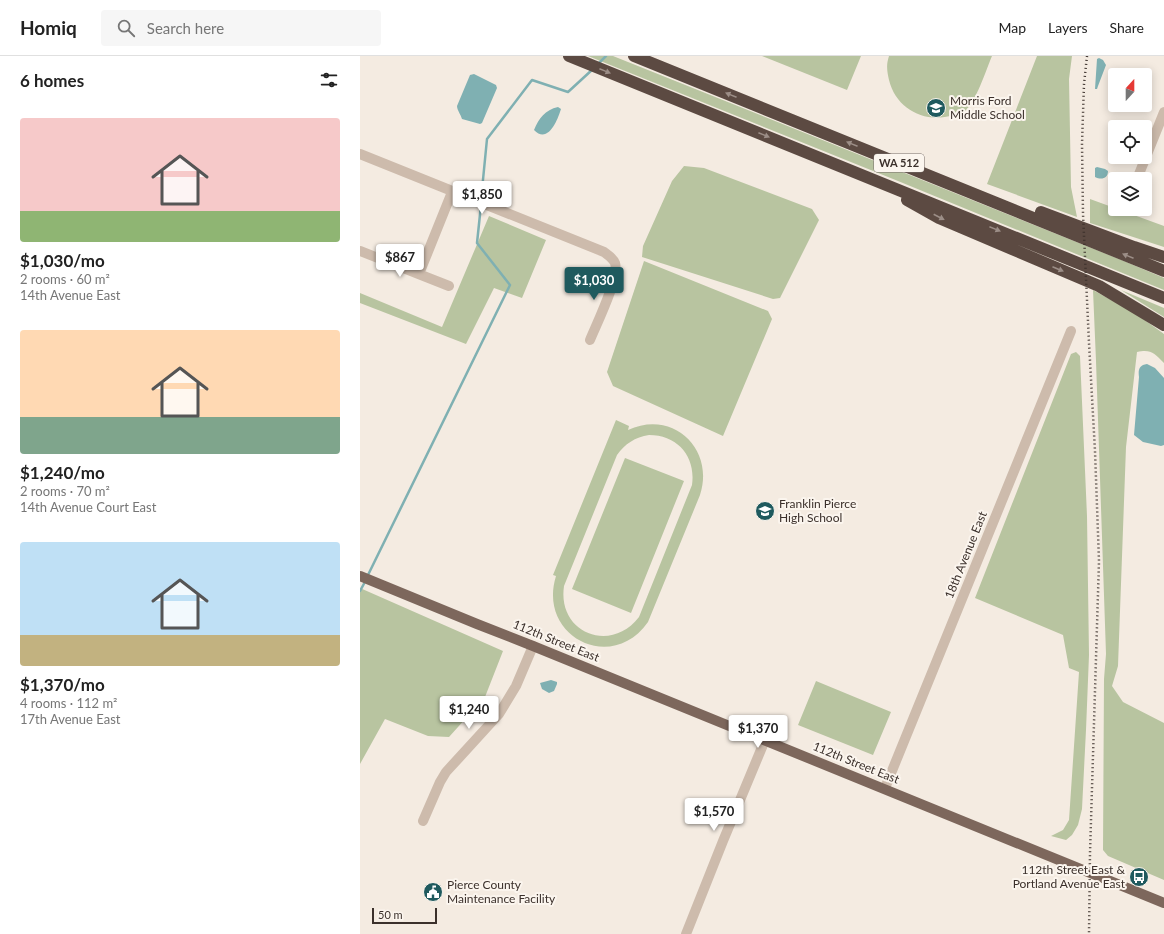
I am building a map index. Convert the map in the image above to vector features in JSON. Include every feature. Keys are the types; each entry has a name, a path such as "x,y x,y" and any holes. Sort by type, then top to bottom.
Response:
{"highway":[{"name":"WA 512","path":"569,56 1164,298"},
{"name":"WA 512","path":"634,56 1164,271"},
{"path":"877,154 954,178 1134,247 1164,257"},
{"path":"868,177 938,218 1099,286 1164,325"}],"main road":[{"name":"112th Street East","path":"360,576 1164,903"}],"street":[{"path":"1140,172 1164,112"},
{"path":"360,154 604,252 615,263 615,275 610,292 590,340"},
{"path":"419,274 452,192"},
{"path":"360,251 449,286"},
{"name":"18th Avenue East","path":"884,788 1072,331"},
{"path":"423,821 446,772 499,714 516,686 533,646"},
{"path":"686,934 765,740"}],"green space":[{"path":"588,56 613,56 1124,261 1164,278 1164,290 898,181"},
{"path":"762,56 861,56 847,90"},
{"path":"889,56 992,56 977,93 969,107 965,111 959,113 942,117 932,117 922,116 913,112 898,99 888,77 887,65"},
{"path":"1037,56 1072,56 1069,79 1071,187 1077,217 987,184"},
{"path":"684,166 704,168 812,209 819,220 780,298 773,299 642,257 643,246 672,181"},
{"path":"1090,199 1108,206 1108,216 1137,216 1164,226 1164,247 1090,223"},
{"path":"489,216 546,240 522,298 494,288 466,344 360,303 360,293 442,327"},
{"path":"644,261 768,311 772,319 723,436 613,386 607,372"},
{"path":"1093,290 1135,313 1164,334 1164,363 1152,353 1146,351 1137,352 1126,447 1118,666 1112,686 1123,702 1164,723 1164,880 1108,856 1103,850 1104,679 1106,654"},
{"path":"1121,290 1164,308 1164,317"},
{"path":"1076,352 1080,356 1087,516 1089,655 1082,809 1078,825 1072,835 1066,840 1051,836 1063,830 1069,820 1079,672 1069,668 1063,635 975,598 1071,354"},
{"path":"616,420 629,426 628,430 645,425 660,425 675,429 686,437 696,449 701,462 703,478 700,495 648,622 633,637 616,645 598,646 581,641 567,631 557,616 553,598 556,576 553,575","holes":["649,435 659,436 676,443 688,457 691,465 692,485 639,617 627,628 614,634 601,636 588,633 577,626 569,616 564,602 564,586 617,455 627,444 635,439"]},
{"path":"625,458 684,481 631,613 572,589"},
{"path":"360,588 503,651 485,697 449,737 428,736 385,719 360,764"},
{"path":"816,681 891,712 873,755 798,725"}],"water":[{"path":"1099,58 1103,60 1106,65 1097,89 1095,89 1097,59"},
{"path":"474,74 496,85 497,88 482,123 480,124 462,119 457,108 470,75"},
{"path":"558,107 561,109 560,113 552,129 548,133 539,134 534,130 546,112"},
{"path":"1097,167 1108,171 1107,176 1102,179 1095,177 1095,168"},
{"path":"1147,364 1155,368 1164,378 1164,445 1161,446 1143,442 1134,435 1139,370 1142,365"},
{"path":"551,680 557,682 557,684 554,691 549,693 542,689 540,683"}],"waterway":[{"path":"598,64 606,56"},
{"path":"481,200 487,139 532,80 568,92 593,69"},
{"path":"368,575 510,285 477,243 481,205"},
{"path":"360,591 366,580"}],"railway":[{"path":"1087,56 1084,84 1082,144 1083,214 1099,561 1089,934"}],"place":[{"name":"Morris Ford Middle School","path":"936,108"},
{"name":"Franklin Pierce High School","path":"765,511"},
{"name":"112th Street East & Portland Avenue East","path":"1139,877"},
{"name":"Pierce County Maintenance Facility","path":"433,892"}]}
